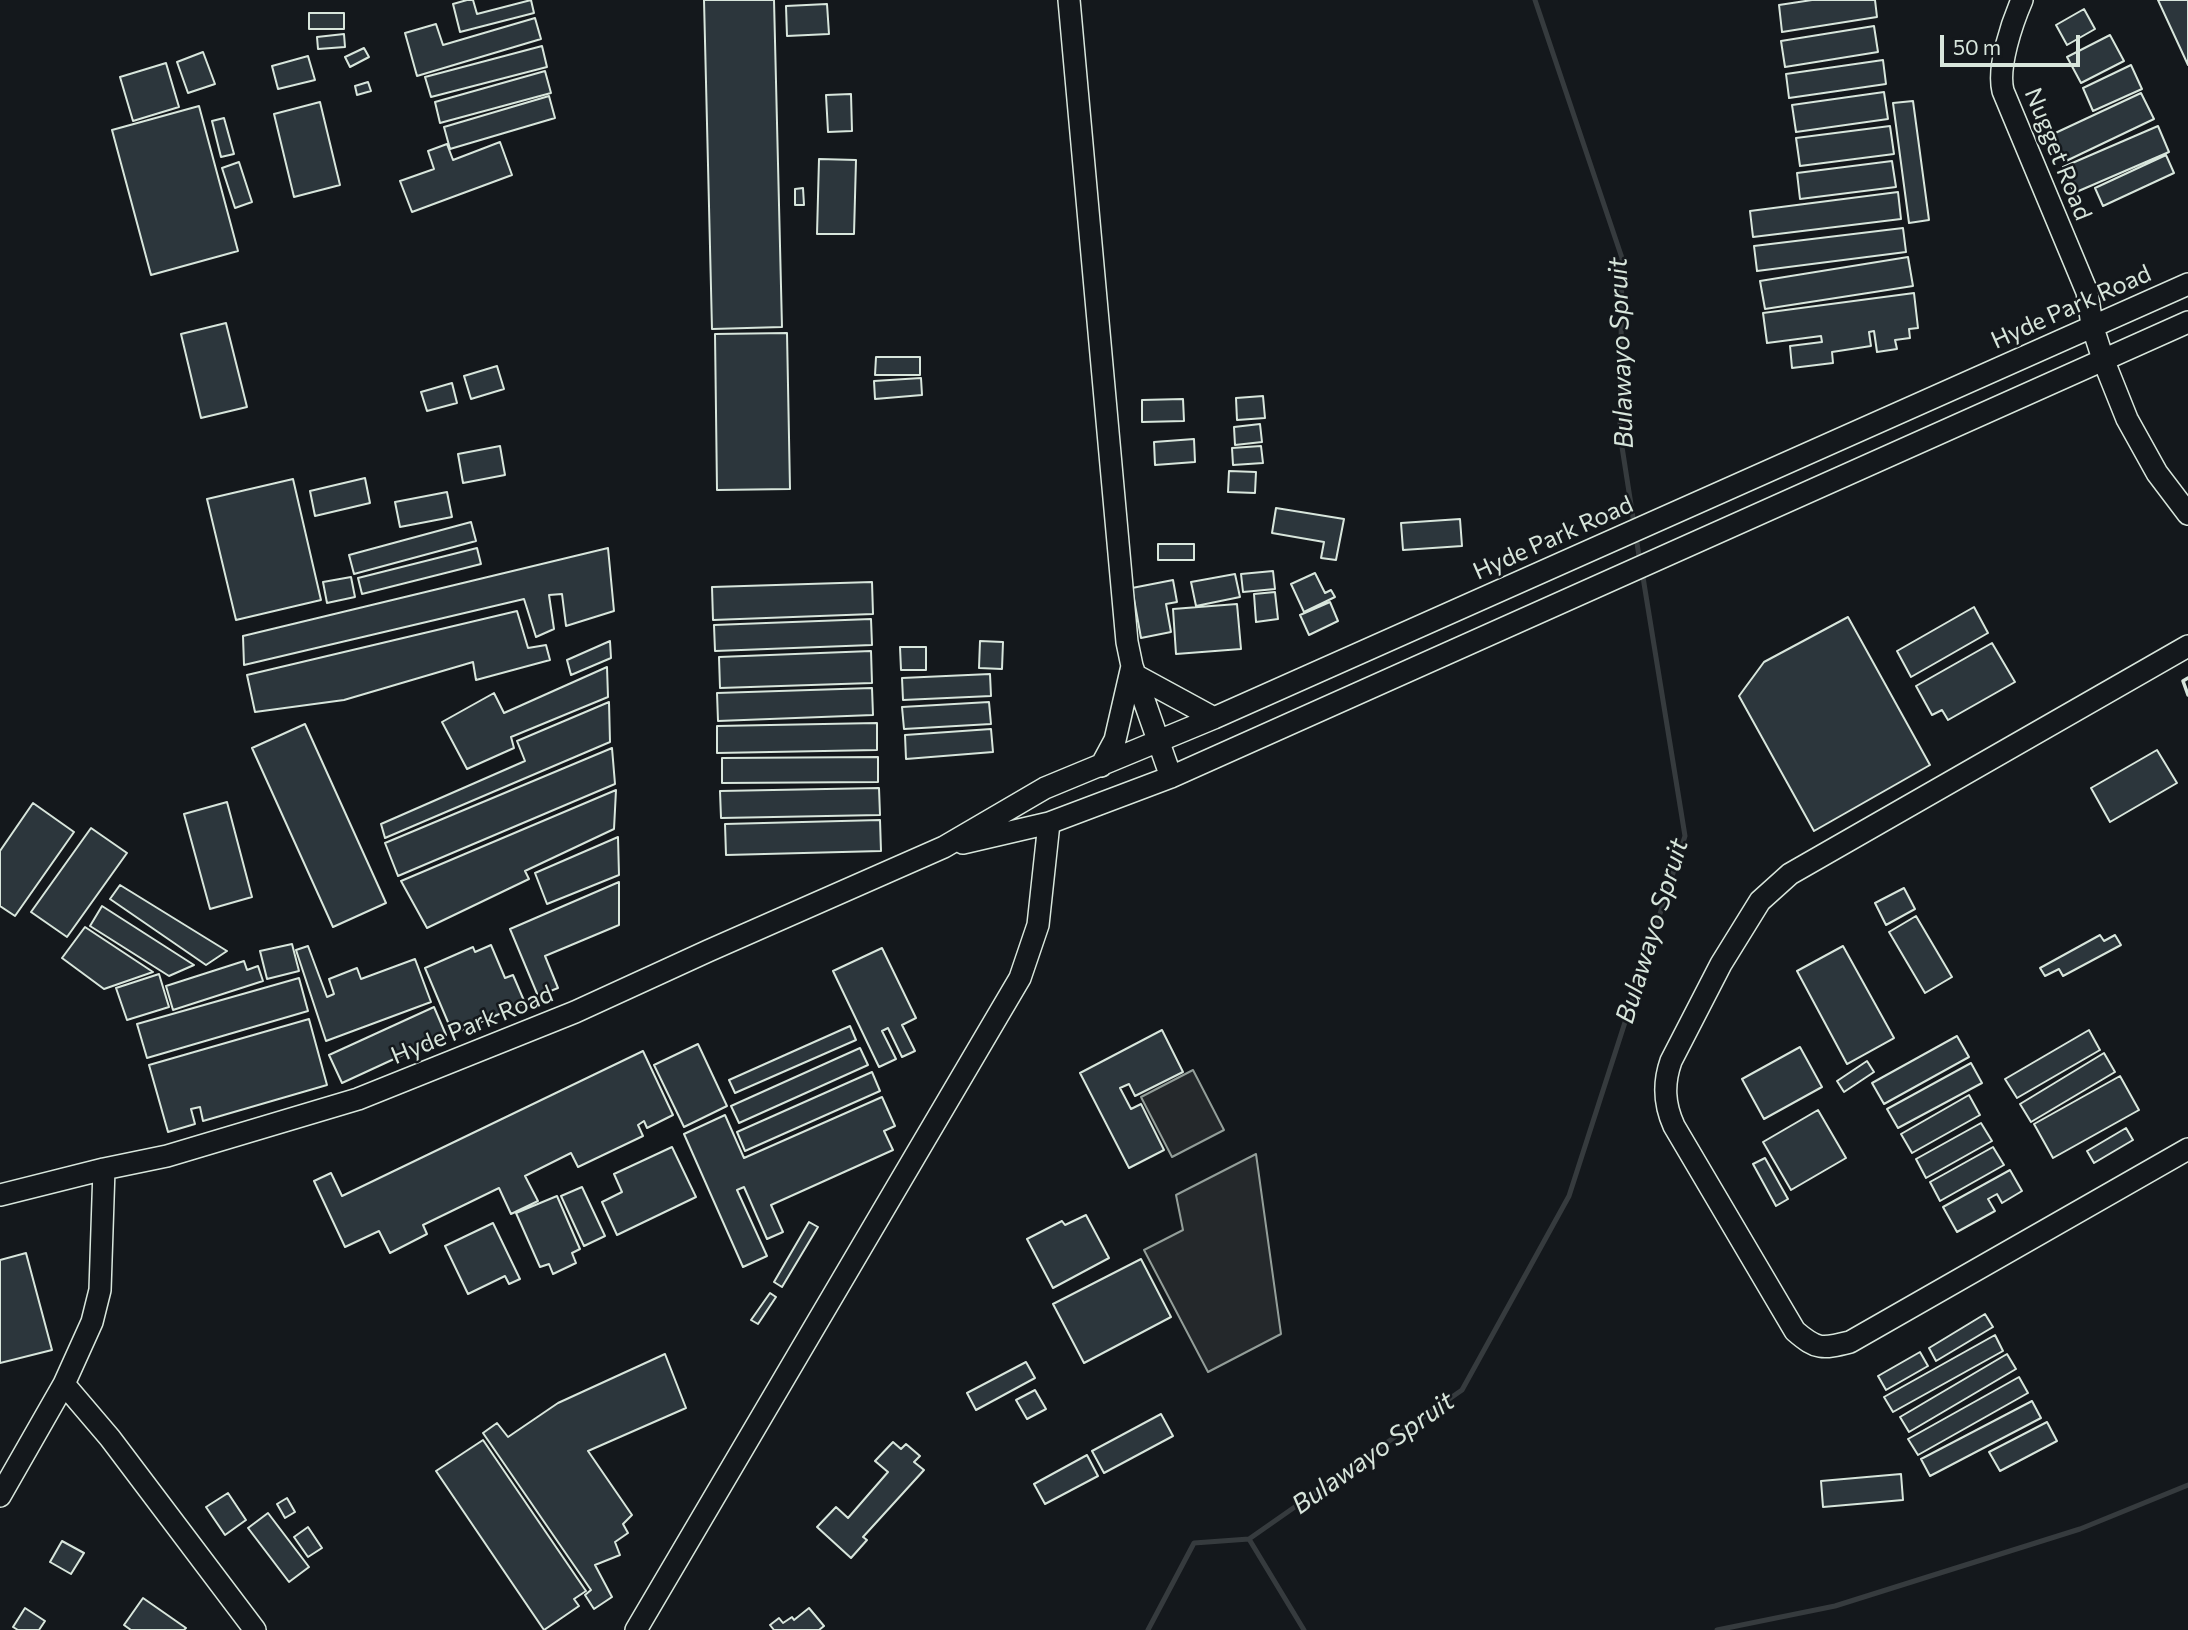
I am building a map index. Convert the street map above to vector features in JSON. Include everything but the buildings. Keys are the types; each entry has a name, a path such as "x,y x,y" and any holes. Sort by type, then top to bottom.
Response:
{"street":[{"path":"1069,0 1127,642 1133,670 1171,777"},
{"name":"Nugget Road","path":"2022,0 2010,36 2002,86 2087,292 2092,325 2127,419 2157,473 2188,514"},
{"name":"Hyde Park Road","path":"0,1195 167,1156 358,1099 575,1012 944,847 1045,788 1214,718 2188,284"},
{"name":"Hyde Park Road","path":"944,847 1049,823 1171,777 2188,322"},
{"path":"2188,646 1790,874 1760,901 1721,964 1665,1077 1667,1110 1674,1126 1790,1323 1810,1344 1828,1348 1850,1342 2188,1149"},
{"path":"1133,670 1214,718"},
{"path":"1101,766 1115,740 1133,670"},
{"path":"1296,681 1312,715"},
{"path":"636,1630 1020,978 1038,925 1049,823"},
{"path":"0,1496 64,1384 92,1322 100,1290 104,1169"},
{"path":"64,1384 118,1449 254,1629"}],"shaded area":[{"path":"1193,1070 1224,1130 1172,1157 1141,1097"},
{"path":"1256,1154 1281,1334 1208,1372 1144,1250 1183,1230 1176,1195"}],"waterway":[{"name":"Bulawayo Spruit","path":"1535,0 1622,258 1620,434 1634,524"},
{"name":"Bulawayo Spruit","path":"1636,537 1640,562"},
{"name":"Bulawayo Spruit","path":"1148,1630 1194,1543 1249,1539 1462,1390 1569,1196 1685,836 1642,571"},
{"path":"1717,1630 1835,1606 2080,1529 2188,1485"},
{"path":"1249,1539 1304,1630"}],"wall":[{"path":"2188,678 2183,681 2188,695"}]}
